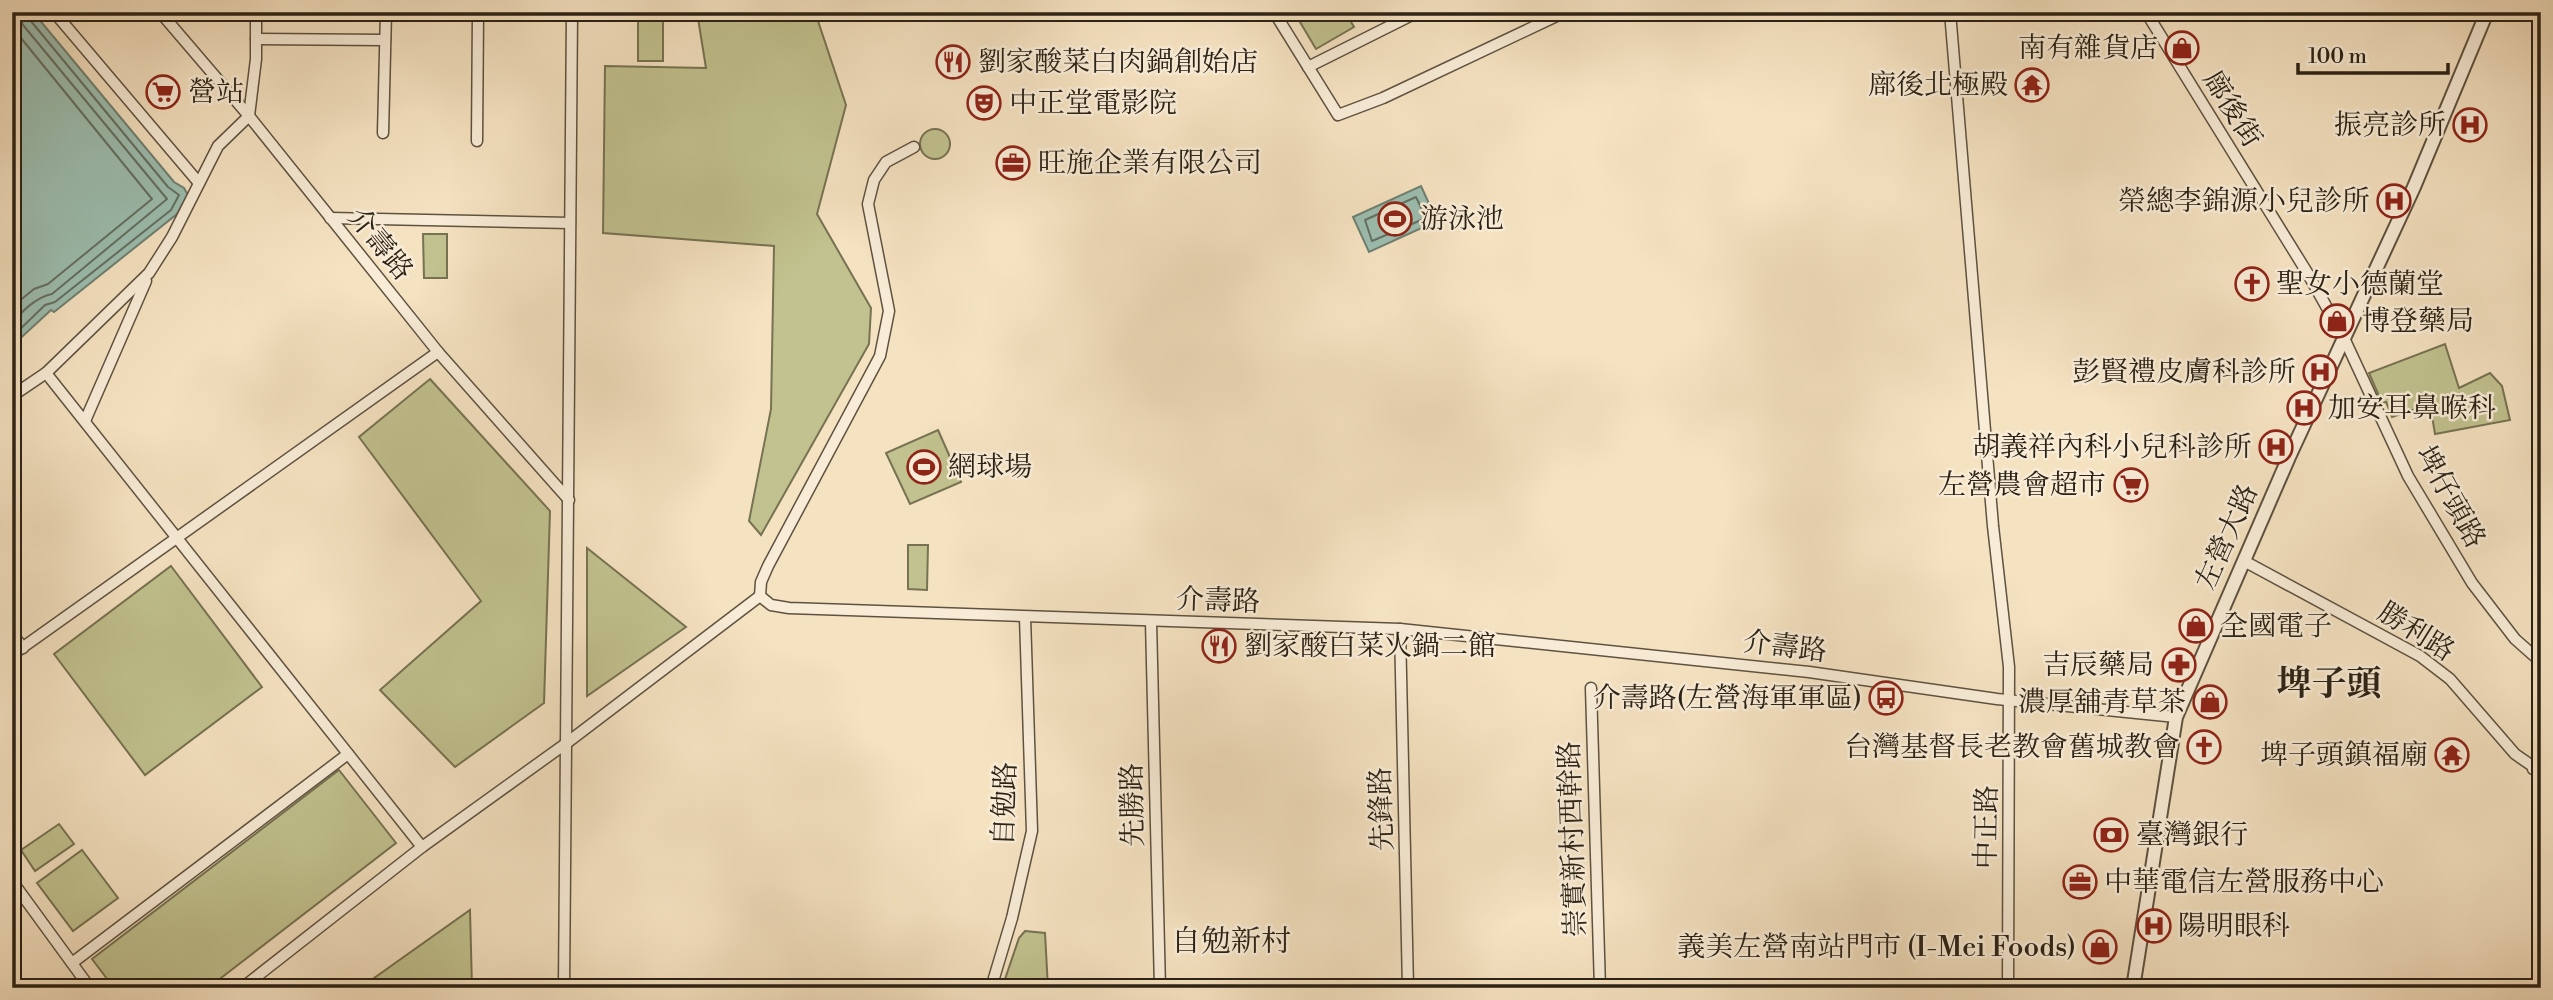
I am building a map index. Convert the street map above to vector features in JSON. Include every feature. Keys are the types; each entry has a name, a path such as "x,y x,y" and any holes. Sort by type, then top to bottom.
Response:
{"street":[{"path":"54,12 199,183"},
{"name":"介壽路","path":"160,12 248,116 438,352 569,500"},
{"path":"85,421 149,273 172,237 218,146 248,116 256,12"},
{"path":"383,133 386,12"},
{"path":"477,141 478,12"},
{"path":"564,988 572,12"},
{"path":"1274,12 1338,115 1383,98 1565,12"},
{"name":"中正路","path":"1950,12 1993,526 2011,700 2008,988"},
{"name":"廍後街","path":"2146,12 2308,274 2344,338"},
{"path":"1308,67 1416,13"},
{"name":"左營大路","path":"2133,988 2176,717 2414,187 2483,14"},
{"path":"256,39 385,40"},
{"path":"242,988 422,847 568,742 760,596 761,582 768,566 880,356 889,312 868,204 874,180 886,162 914,147"},
{"path":"330,218 570,223"},
{"path":"12,396 46,373 149,273"},
{"name":"埤仔頭路","path":"2344,338 2409,476 2472,583 2515,639 2541,662"},
{"path":"12,655 438,352"},
{"path":"46,373 422,847"},
{"name":"勝利路","path":"2244,561 2420,656 2450,679 2515,754 2537,770"},
{"name":"介壽路","path":"760,596 771,605 789,608 1400,629 1809,672 2011,700 2176,717"},
{"name":"自勉路","path":"991,988 1013,918 1032,831 1025,617"},
{"name":"先勝路","path":"1151,622 1160,988"},
{"name":"先鋒路","path":"1400,629 1408,988"},
{"path":"12,633 23,648"},
{"name":"崇實新村西幹路","path":"1591,688 1600,988"},
{"path":"72,963 348,754"},
{"path":"2537,770 2541,756"},
{"path":"12,881 90,988"}],"green space":[{"path":"697,12 815,12 846,105 817,214 871,308 869,344 761,535 749,521 771,409 774,246 603,233 605,66 706,68"},
{"path":"1294,12 1345,12 1354,27 1316,49"},
{"path":"638,16 663,17 663,61 638,61"},
{"path":"935,129 941,130 949,138 949,150 941,158 935,159 929,158 921,150 920,144 921,138 929,130"},
{"path":"423,234 447,234 447,278 424,278"},
{"path":"2445,344 2459,388 2490,373 2502,386 2510,420 2435,434 2430,404 2392,417 2386,402 2382,403 2369,373"},
{"path":"430,379 550,511 544,703 455,767 380,690 481,601 359,437"},
{"name":"網球場","path":"938,430 961,482 910,504 886,453"},
{"path":"908,545 928,545 927,590 908,589"},
{"path":"587,548 686,627 587,696"},
{"path":"171,566 262,687 145,775 54,654"},
{"path":"339,770 396,843 208,988 114,988 92,959"},
{"path":"59,824 74,844 35,871 21,850"},
{"path":"82,850 118,898 73,931 37,883"},
{"path":"470,910 472,988 360,988"},
{"path":"1025,931 1045,933 1048,988 1002,988 1019,938"}],"water":[{"path":"12,12 33,12 174,182 184,188 188,195 177,214 54,312 51,310 12,346"},
{"name":"游泳池","path":"1421,186 1437,221 1369,252 1353,217"}],"place":[{"name":"南有雜貨店","path":"2182,48"},
{"name":"劉家酸菜白肉鍋創始店","path":"953,62"},
{"name":"廍後北極殿","path":"2032,85"},
{"name":"營站","path":"163,92"},
{"name":"中正堂電影院","path":"984,103"},
{"name":"振亮診所","path":"2470,125"},
{"name":"旺施企業有限公司","path":"1013,163"},
{"name":"榮總李錦源小兒診所","path":"2394,201"},
{"name":"游泳池","path":"1395,219"},
{"name":"聖女小德蘭堂","path":"2252,284"},
{"name":"博登藥局","path":"2337,321"},
{"name":"彭賢禮皮膚科診所","path":"2320,372"},
{"name":"加安耳鼻喉科","path":"2304,408"},
{"name":"胡義祥內科小兒科診所","path":"2276,447"},
{"name":"網球場","path":"924,467"},
{"name":"左營農會超市","path":"2131,485"},
{"name":"全國電子","path":"2196,626"},
{"name":"劉家酸白菜火鍋二館","path":"1219,646"},
{"name":"吉辰藥局","path":"2179,665"},
{"name":"介壽路(左營海軍軍區)","path":"1886,698"},
{"name":"濃厚舖青草茶","path":"2210,702"},
{"name":"台灣基督長老教會舊城教會","path":"2204,747"},
{"name":"埤子頭鎮福廟","path":"2452,755"},
{"name":"臺灣銀行","path":"2111,835"},
{"name":"中華電信左營服務中心","path":"2080,882"},
{"name":"陽明眼科","path":"2154,926"},
{"name":"義美左營南站門市 (I-Mei Foods)","path":"2100,947"}],"district":[{"name":"埤子頭","path":"2329,684"},
{"name":"自勉新村","path":"1231,942"}]}
